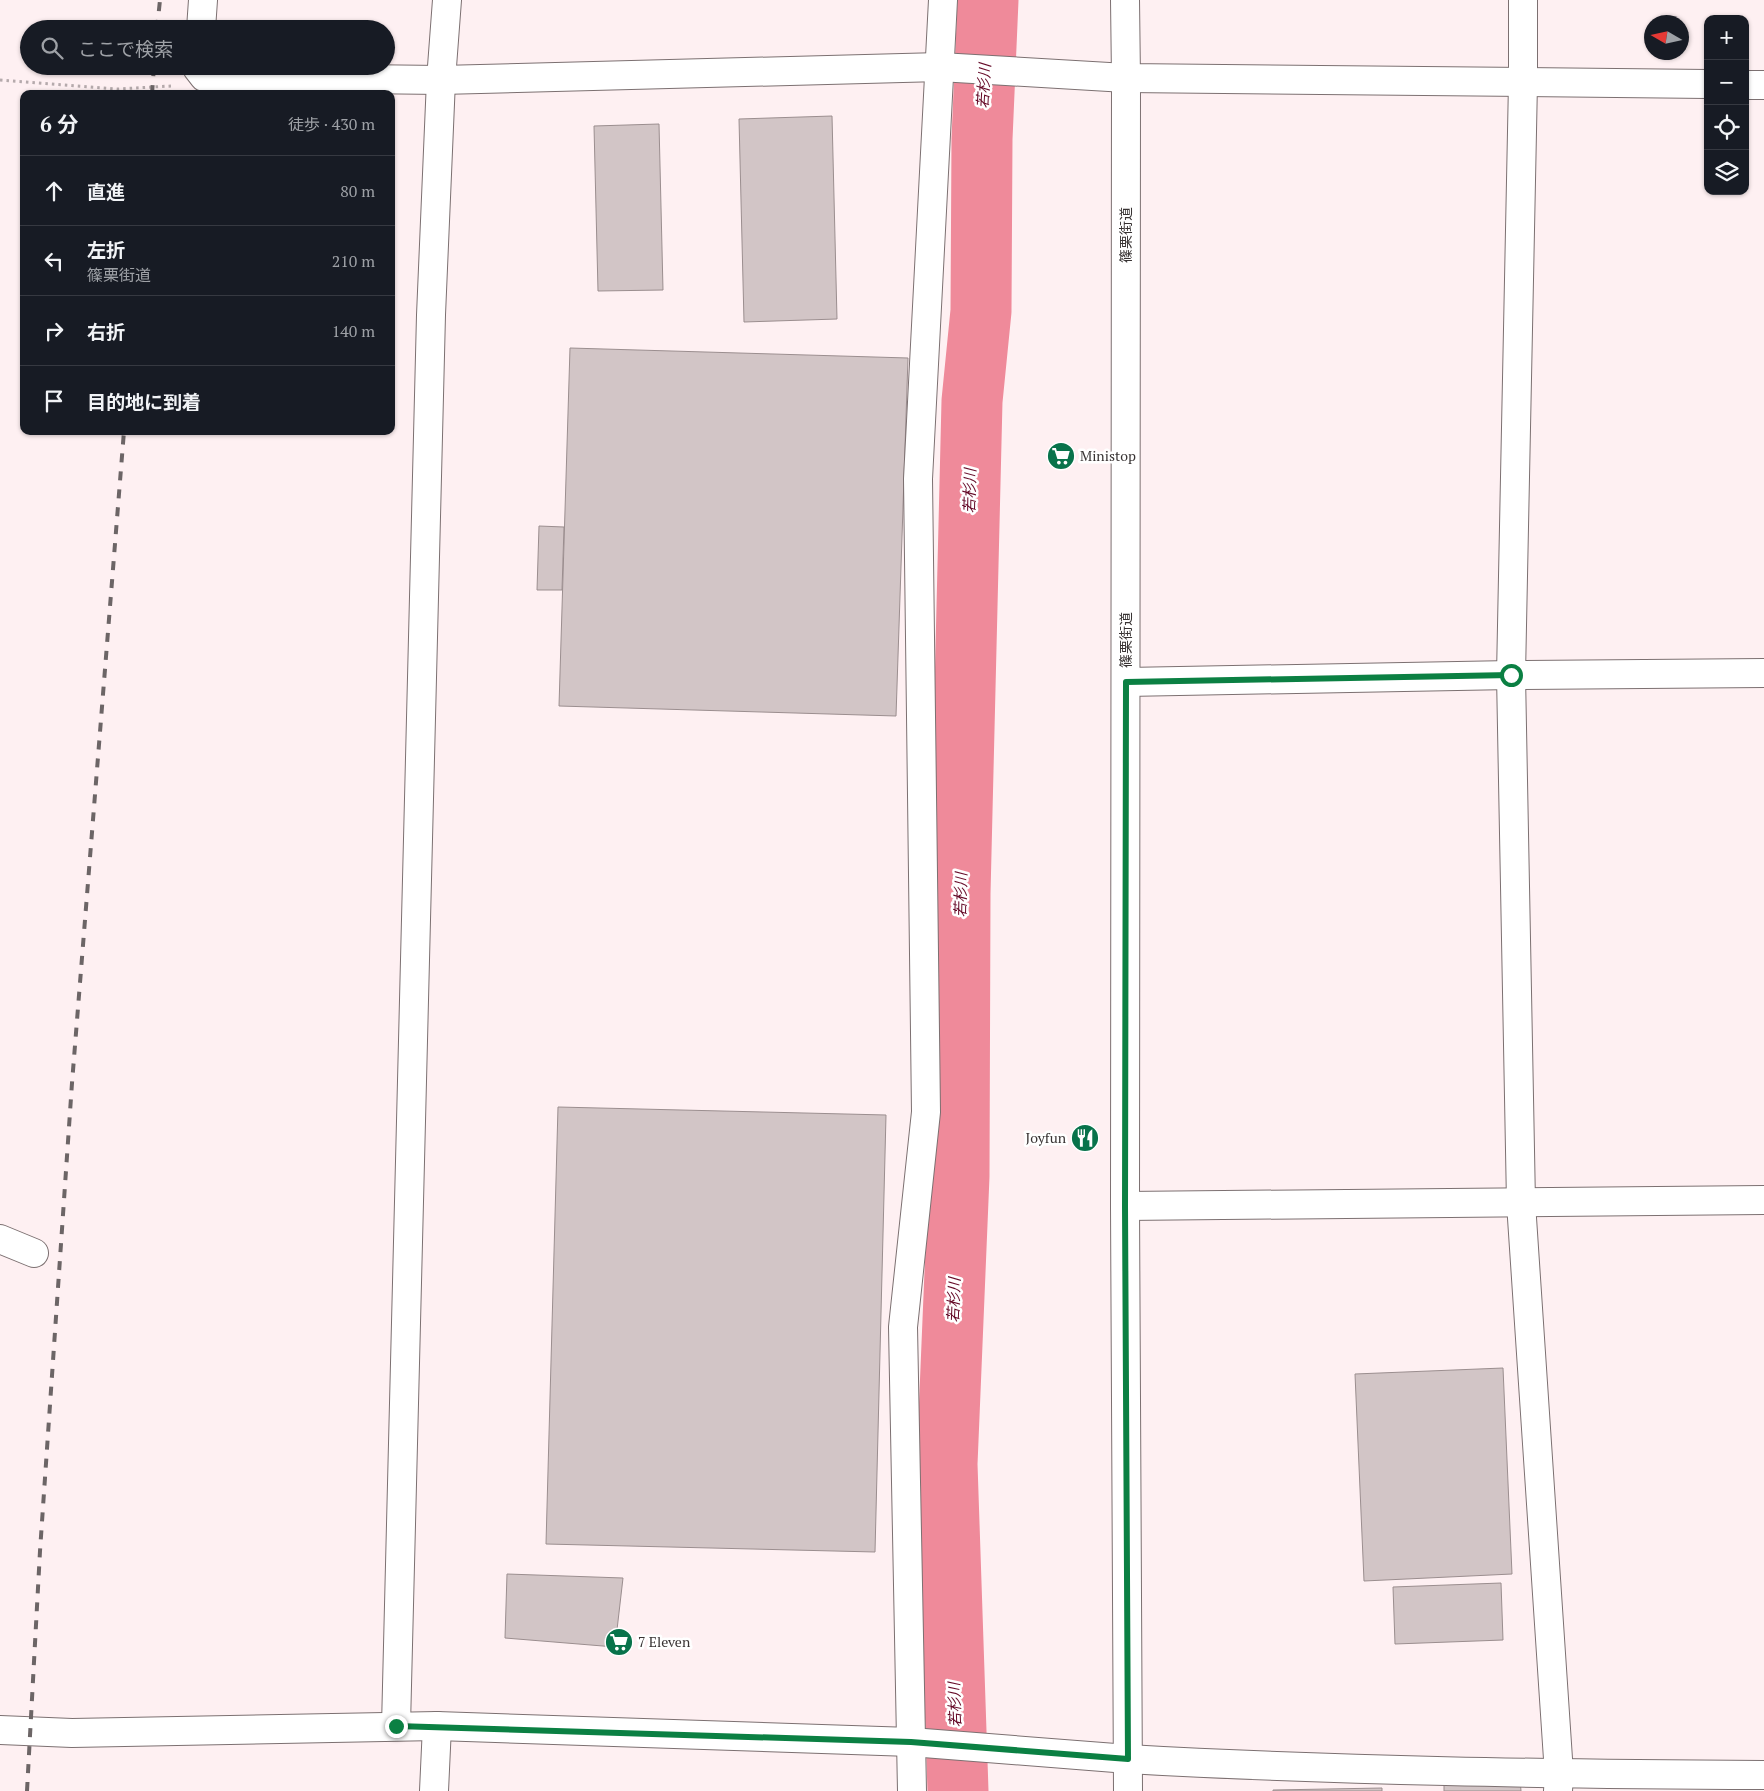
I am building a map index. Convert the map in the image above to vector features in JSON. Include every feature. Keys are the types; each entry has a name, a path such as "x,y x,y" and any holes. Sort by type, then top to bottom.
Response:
{"street":[{"path":"202,20 204,0"},
{"path":"396,1726 431,315 441,80 447,0"},
{"path":"912,1791 903,1327 926,1112 918,479 943,0"},
{"name":"篠栗街道","path":"1125,0 1125,1206 1128,1791"},
{"path":"1523,0 1511,675 1521,1203 1558,1783"},
{"path":"291,75 441,80 940,67 1126,78 1704,84"},
{"path":"1749,85 1764,85"},
{"path":"1126,682 1511,675 1764,674"},
{"path":"1125,1206 1764,1200"},
{"path":"0,1239 34,1253"},
{"path":"434,1791 437,1726"},
{"path":"0,1730 72,1733 437,1726 911,1742 1128,1759 1558,1783 1629,1783 1764,1775"}],"path":[{"path":"0,80 117,89 188,85 198,75"}],"building":[{"path":"832,116 837,319 744,322 739,119"},
{"path":"659,124 663,290 598,291 594,126"},
{"path":"570,348 908,358 896,716 559,706"},
{"path":"539,526 564,527 562,590 537,590"},
{"path":"558,1107 886,1115 875,1552 546,1544"},
{"path":"1503,1368 1512,1574 1364,1581 1355,1374"},
{"path":"507,1574 623,1578 615,1647 505,1638"},
{"path":"1501,1583 1503,1640 1395,1644 1393,1587"},
{"path":"1520,1779 1521,1791 1444,1791 1444,1784"},
{"path":"1382,1788 1382,1791 1273,1791 1273,1790"}],"waterway":[{"name":"若杉川","path":"958,1791 947,1464 959,1176 960,894 972,401 981,311 982,139 988,0"}],"railway":[{"path":"158,20 160,0"},
{"path":"152,90 153,75"},
{"path":"27,1791 40,1551 72,1083 124,435"}],"place":[{"name":"Ministop","path":"1061,456"},
{"name":"Joyfun","path":"1085,1138"},
{"name":"7 Eleven","path":"619,1642"}],"route":[{"path":"396,1726 911,1742 1128,1759 1125,1206 1126,682 1511,675"}]}
